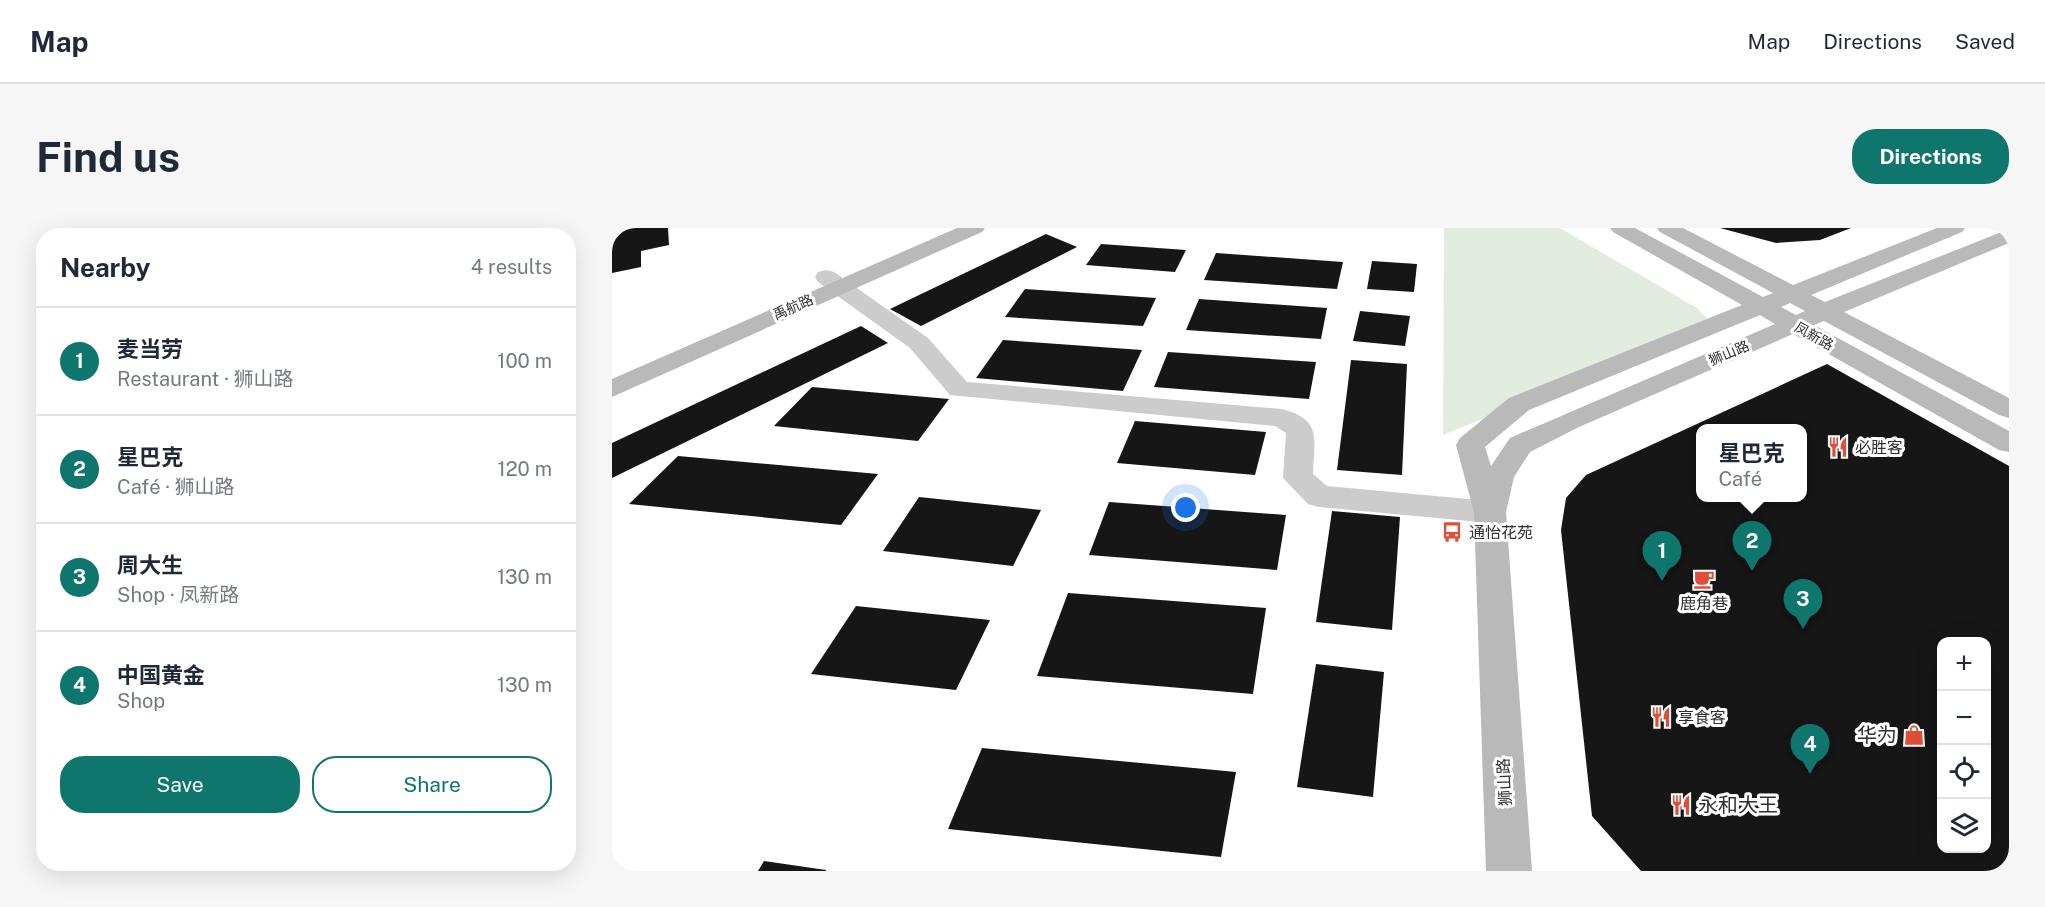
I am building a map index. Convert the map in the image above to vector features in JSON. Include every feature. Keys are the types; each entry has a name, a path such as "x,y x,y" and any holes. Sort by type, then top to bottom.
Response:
{"main road":[{"name":"禹航路","path":"612,389 942,228"},
{"name":"禹航路","path":"612,372 832,282 975,228"},
{"name":"凤新路","path":"1620,228 2009,443"},
{"name":"凤新路","path":"1667,228 1794,293 1824,312 2009,409"},
{"name":"狮山路","path":"1509,871 1490,512 1470,444 1519,404 1762,308 1955,228"},
{"name":"狮山路","path":"1490,512 1499,477 1520,445 1569,421 2009,235"}],"street":[{"path":"832,282 919,343 959,389 1282,418 1300,429 1298,478 1319,496 1490,512"}],"green space":[{"path":"1444,228 1560,228 1697,308 1713,324 1443,435"}],"building":[{"path":"612,228 668,228 669,245 641,251 641,267 612,273"},
{"path":"1720,228 1851,228 1820,240 1776,243"},
{"path":"1046,234 1077,247 921,326 890,309"},
{"path":"1101,244 1186,250 1175,272 1086,265"},
{"path":"1216,253 1343,262 1337,289 1204,280"},
{"path":"1372,261 1417,264 1414,292 1367,289"},
{"path":"1025,289 1156,298 1143,326 1005,317"},
{"path":"1199,299 1327,308 1321,339 1186,330"},
{"path":"1360,311 1410,316 1405,346 1353,341"},
{"path":"861,326 888,343 612,478 612,443"},
{"path":"1003,340 1142,350 1123,391 976,378"},
{"path":"1168,352 1316,362 1309,399 1154,387"},
{"path":"1351,360 1407,364 1402,475 1337,470"},
{"path":"1827,364 2009,466 2009,871 1641,871 1592,816 1561,530 1566,498 1586,475 1696,424 1696,502 1807,502 1807,424 1697,424"},
{"path":"812,387 949,399 918,441 774,426"},
{"path":"1135,421 1266,432 1255,475 1117,463"},
{"path":"678,456 878,474 841,525 629,504"},
{"path":"919,497 1041,510 1013,566 883,551"},
{"path":"1109,502 1286,515 1277,570 1089,555"},
{"path":"1332,511 1400,517 1392,630 1316,622"},
{"path":"1068,593 1266,608 1253,694 1037,676"},
{"path":"856,606 990,620 956,690 811,674"},
{"path":"1316,664 1384,672 1373,797 1297,787"},
{"path":"982,748 1236,772 1221,857 948,829"},
{"path":"764,861 826,870 826,871 758,871"}],"place":[{"name":"必胜客","path":"1838,447"},
{"name":"通怡花苑","path":"1452,532"},
{"name":"星巴克","path":"1752,571"},
{"name":"鹿角巷","path":"1704,579"},
{"name":"麦当劳","path":"1662,581"},
{"name":"周大生","path":"1803,629"},
{"name":"享食客","path":"1661,717"},
{"name":"华为","path":"1914,735"},
{"name":"中国黄金","path":"1810,774"},
{"name":"永和大王","path":"1681,805"}]}
